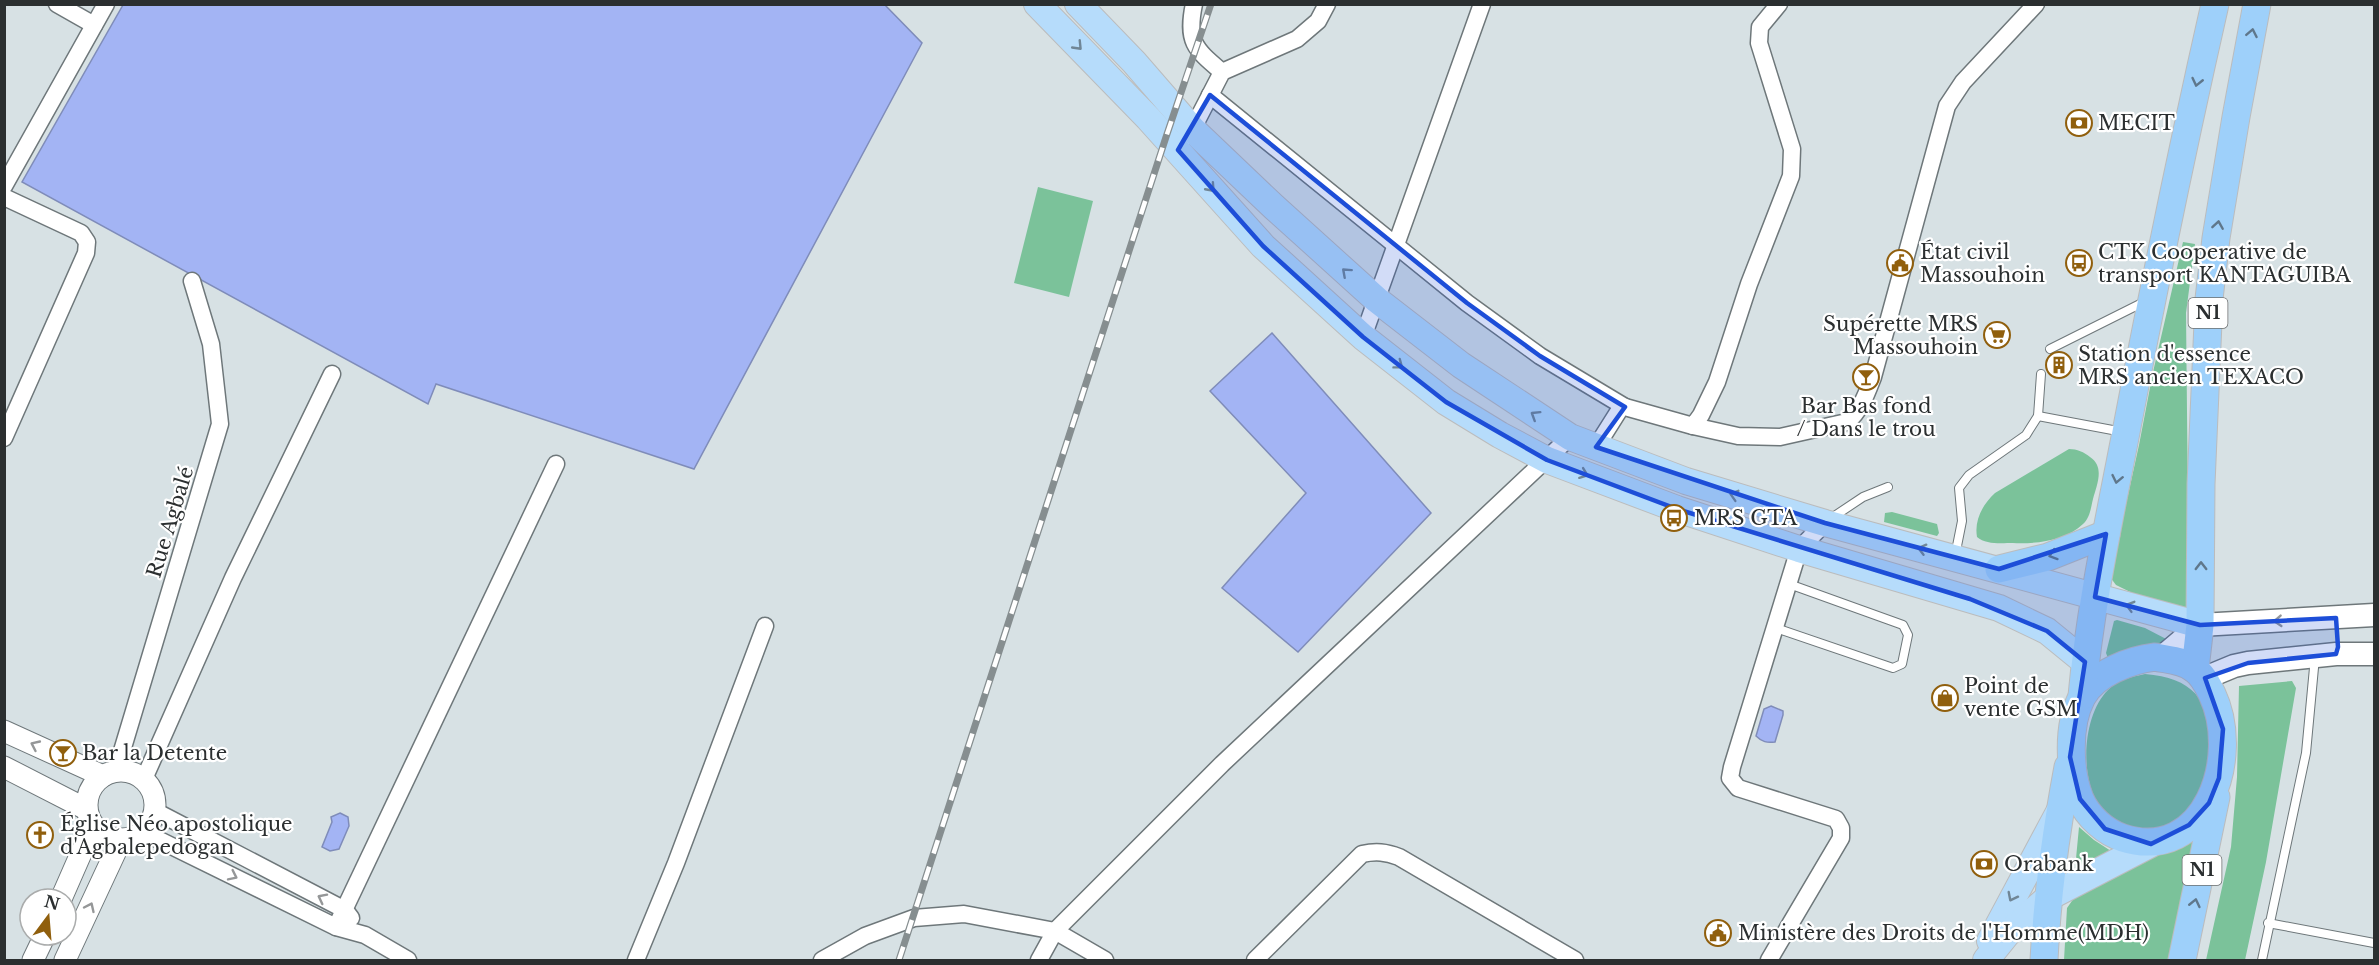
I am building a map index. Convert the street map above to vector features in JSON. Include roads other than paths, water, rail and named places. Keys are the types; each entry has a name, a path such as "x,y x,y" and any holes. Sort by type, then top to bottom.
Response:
{"highway":[{"path":"2044,960 2060,809 2075,718 2082,696 2085,662 2106,534 2152,298 2215,4"},
{"name":"N1","path":"2182,960 2203,869 2223,750 2223,729 2216,702 2200,674 2201,484 2209,299 2216,238 2257,4"},
{"path":"1999,569 2048,557 2106,534"},
{"path":"2082,696 2114,668 2135,659 2161,658 2180,662 2200,674"},
{"path":"2070,757 2080,799 2091,817 2119,837 2151,844"},
{"name":"N1","path":"2151,844 2176,835 2189,825 2209,803 2219,778"}],"main road":[{"path":"1037,4 1178,150 1263,246 1363,337 1446,402 1547,460 1677,509 1799,549 1999,608 2047,631 2085,662"},
{"path":"1078,4 1134,62 1193,130 1377,300 1461,365 1570,437 1686,481 1825,523 2200,625 2374,615"},
{"path":"2313,618 2311,637 2326,655"},
{"path":"2326,655 2338,638 2336,618"},
{"path":"2161,658 2200,625"},
{"path":"2200,674 2248,663 2326,655 2374,654"},
{"path":"1980,960 2060,809"},
{"path":"1986,960 2007,934 2049,897 2151,844"}],"street":[{"path":"57,4 94,25"},
{"path":"4,186 105,4"},
{"path":"1194,4 1190,30 1196,50 1222,72"},
{"path":"1178,150 1193,130 1222,72 1297,39 1318,21 1327,4"},
{"path":"1363,337 1482,4"},
{"path":"1693,426 1717,382 1749,284 1791,176 1792,149 1759,43 1760,27 1779,4"},
{"path":"1210,95 1396,247 1540,356 1625,407 1738,436 1780,437 1847,422 1863,402 1873,377 1947,106 1963,82 2036,4"},
{"path":"4,196 81,233 87,242 86,254 4,438"},
{"name":"Rue Agbalé","path":"110,774 220,424 211,344 192,281"},
{"path":"144,779 233,578 332,374"},
{"path":"1596,447 1620,409 1625,407"},
{"path":"1039,960 1055,931 1222,764 1570,437"},
{"path":"336,927 556,464"},
{"path":"1769,960 1842,833 1836,819 1738,788 1730,778 1799,549 1825,523"},
{"path":"636,960 676,863 765,626"},
{"path":"4,731 110,774"},
{"path":"4,767 90,818 106,836 121,840 143,832 151,822 155,811 155,799 144,779 129,772 110,774 93,784 87,796 90,818 65,887"},
{"path":"155,811 345,910 365,935"},
{"path":"143,832 336,927 365,935 408,960"},
{"path":"65,960 121,840"},
{"path":"1255,960 1362,854 1374,851 1387,852 1399,857 1575,960"},
{"path":"822,960 865,936 914,918 964,914 1055,931 1105,960"}],"lane":[{"path":"2050,349 2152,298"},
{"path":"1955,558 1962,521 1959,488 1969,475 2026,435 2038,416 2041,374"},
{"path":"2038,416 2126,432"},
{"path":"1825,523 1863,497 1888,487"},
{"path":"1776,628 1893,669 1902,664 1908,635 1902,625 1789,584"},
{"path":"2262,960 2326,655"},
{"path":"2268,923 2374,943"}],"water":[{"path":"884,4 922,43 694,469 436,384 428,404 22,182 123,5"},
{"path":"1272,333 1431,513 1298,652 1222,588 1306,493 1210,391"},
{"path":"1771,706 1783,711 1775,742 1763,741 1756,736 1764,709"},
{"path":"340,813 348,817 349,826 339,849 330,851 322,847 332,822 331,817"}],"railway":[{"path":"899,960 1211,4"}],"place":[{"name":"MECIT","path":"2079,123"},
{"name":"État civil Massouhoin","path":"1900,263"},
{"name":"CTK Cooperative de transport KANTAGUIBA","path":"2079,263"},
{"name":"Supérette MRS Massouhoin","path":"1997,335"},
{"name":"Station d'essence MRS ancien TEXACO","path":"2059,365"},
{"name":"Bar Bas fond / Dans le trou","path":"1866,377"},
{"name":"MRS GTA","path":"1674,518"},
{"name":"Point de vente GSM","path":"1945,698"},
{"name":"Bar la Detente","path":"63,753"},
{"name":"Église Néo apostolique d'Agbalepedogan","path":"40,835"},
{"name":"Orabank","path":"1984,864"},
{"name":"Ministère des Droits de l'Homme(MDH)","path":"1718,933"}]}
